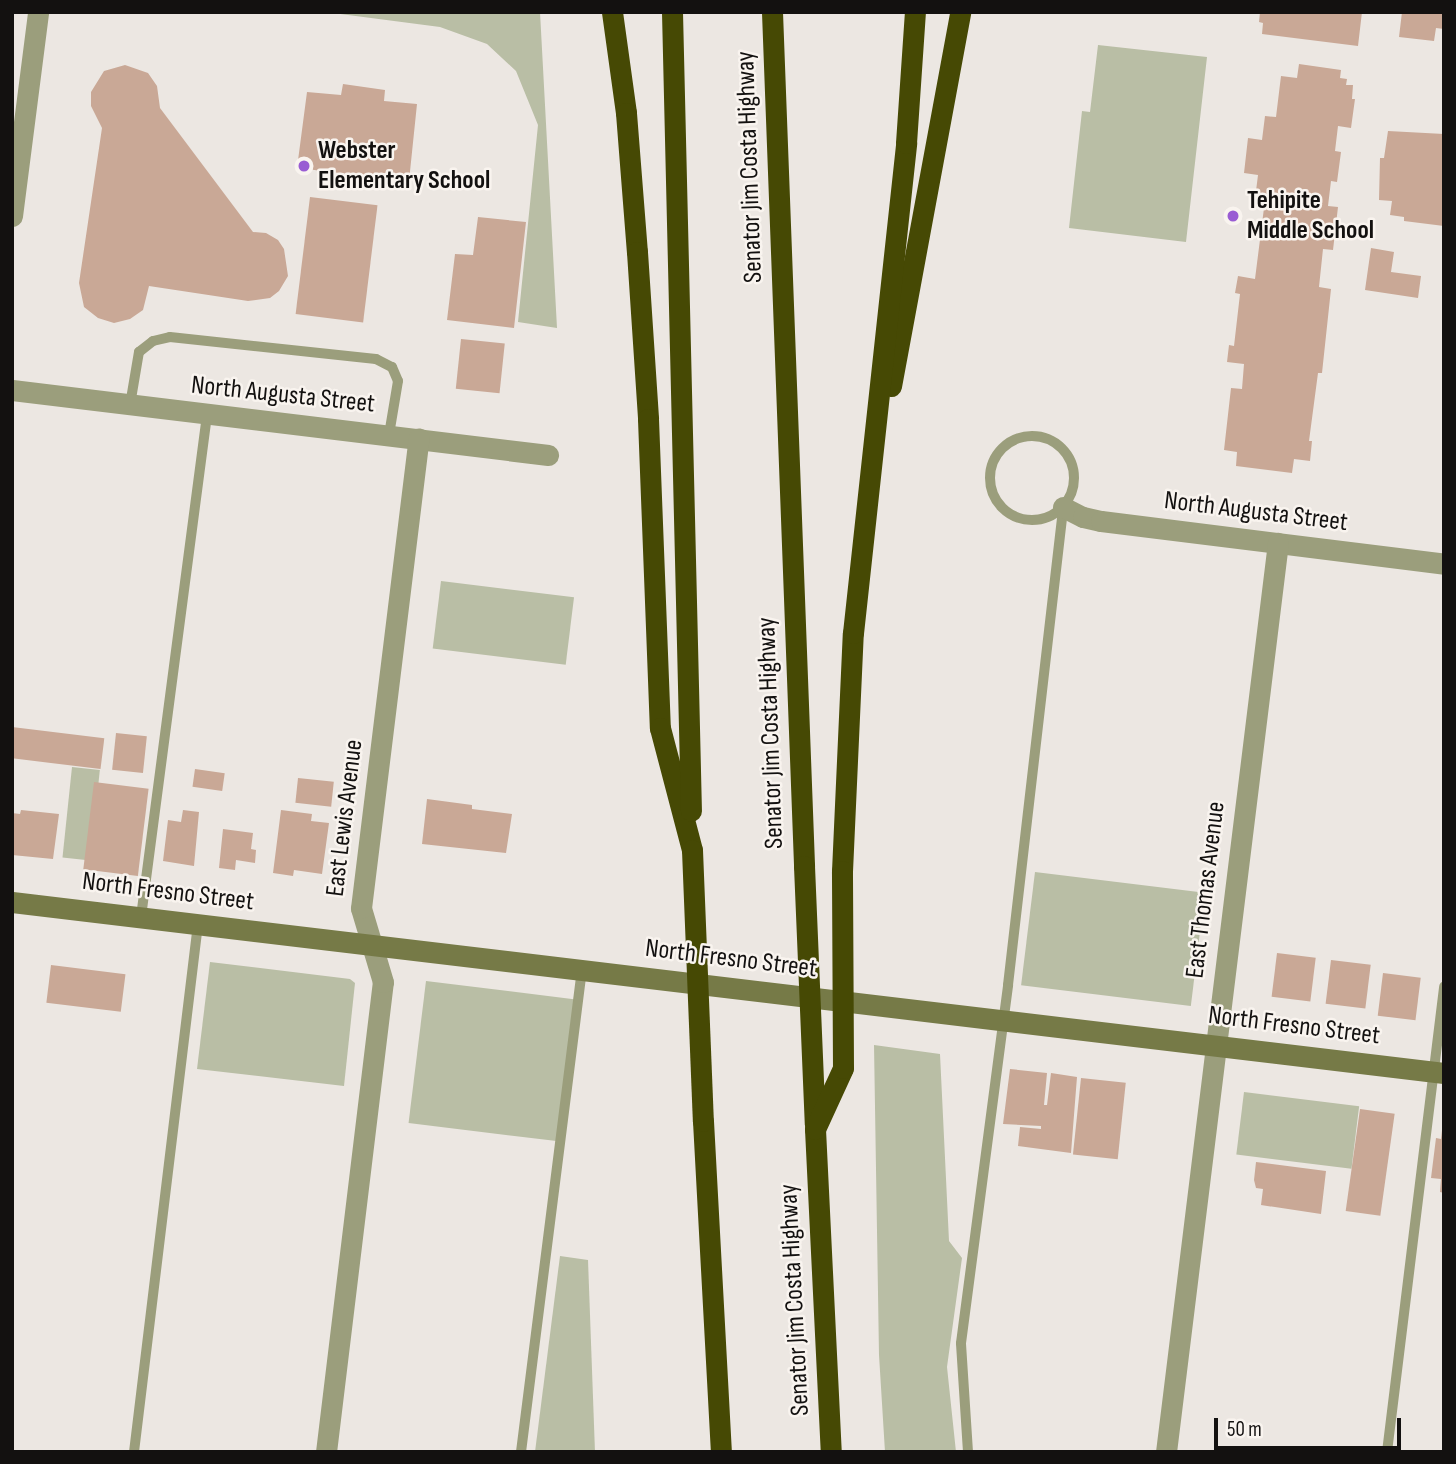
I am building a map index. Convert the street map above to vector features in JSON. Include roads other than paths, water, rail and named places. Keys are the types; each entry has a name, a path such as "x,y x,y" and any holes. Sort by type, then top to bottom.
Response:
{"highway":[{"path":"612,12 626,114 638,266 648,419 660,728 692,850"},
{"path":"672,12 692,850 721,1452"},
{"name":"Senator Jim Costa Highway","path":"772,12 804,866 831,1452"},
{"path":"815,1129 843,1068 842,871 853,633 906,143 915,12"},
{"path":"865,512 912,284 960,12"}],"main road":[{"name":"North Fresno Street","path":"12,901 1438,1072"}],"street":[{"path":"12,216 38,12"},
{"name":"North Augusta Street","path":"12,390 548,455"},
{"name":"East Lewis Avenue","path":"326,1452 383,982 361,908 419,439"},
{"name":"North Augusta Street","path":"1063,507 1083,517 1101,521 1444,564"},
{"name":"East Thomas Avenue","path":"1166,1452 1278,543"}],"lane":[{"path":"130,405 139,352 153,341 170,337 376,359 392,367 398,381 389,435"},
{"path":"141,917 206,415"},
{"path":"968,1452 961,1343 1003,1020 1063,507 1074,482 1073,467 1063,449 1045,438 1031,436 1005,446 996,456 990,483 1002,507 1013,516 1039,520 1063,507"},
{"path":"134,1452 198,924"},
{"path":"521,1452 582,970"},
{"path":"1387,1452 1438,1072 1444,986"}],"place":[{"name":"Webster Elementary School","path":"304,166"},
{"name":"Tehipite Middle School","path":"1233,216"}]}
